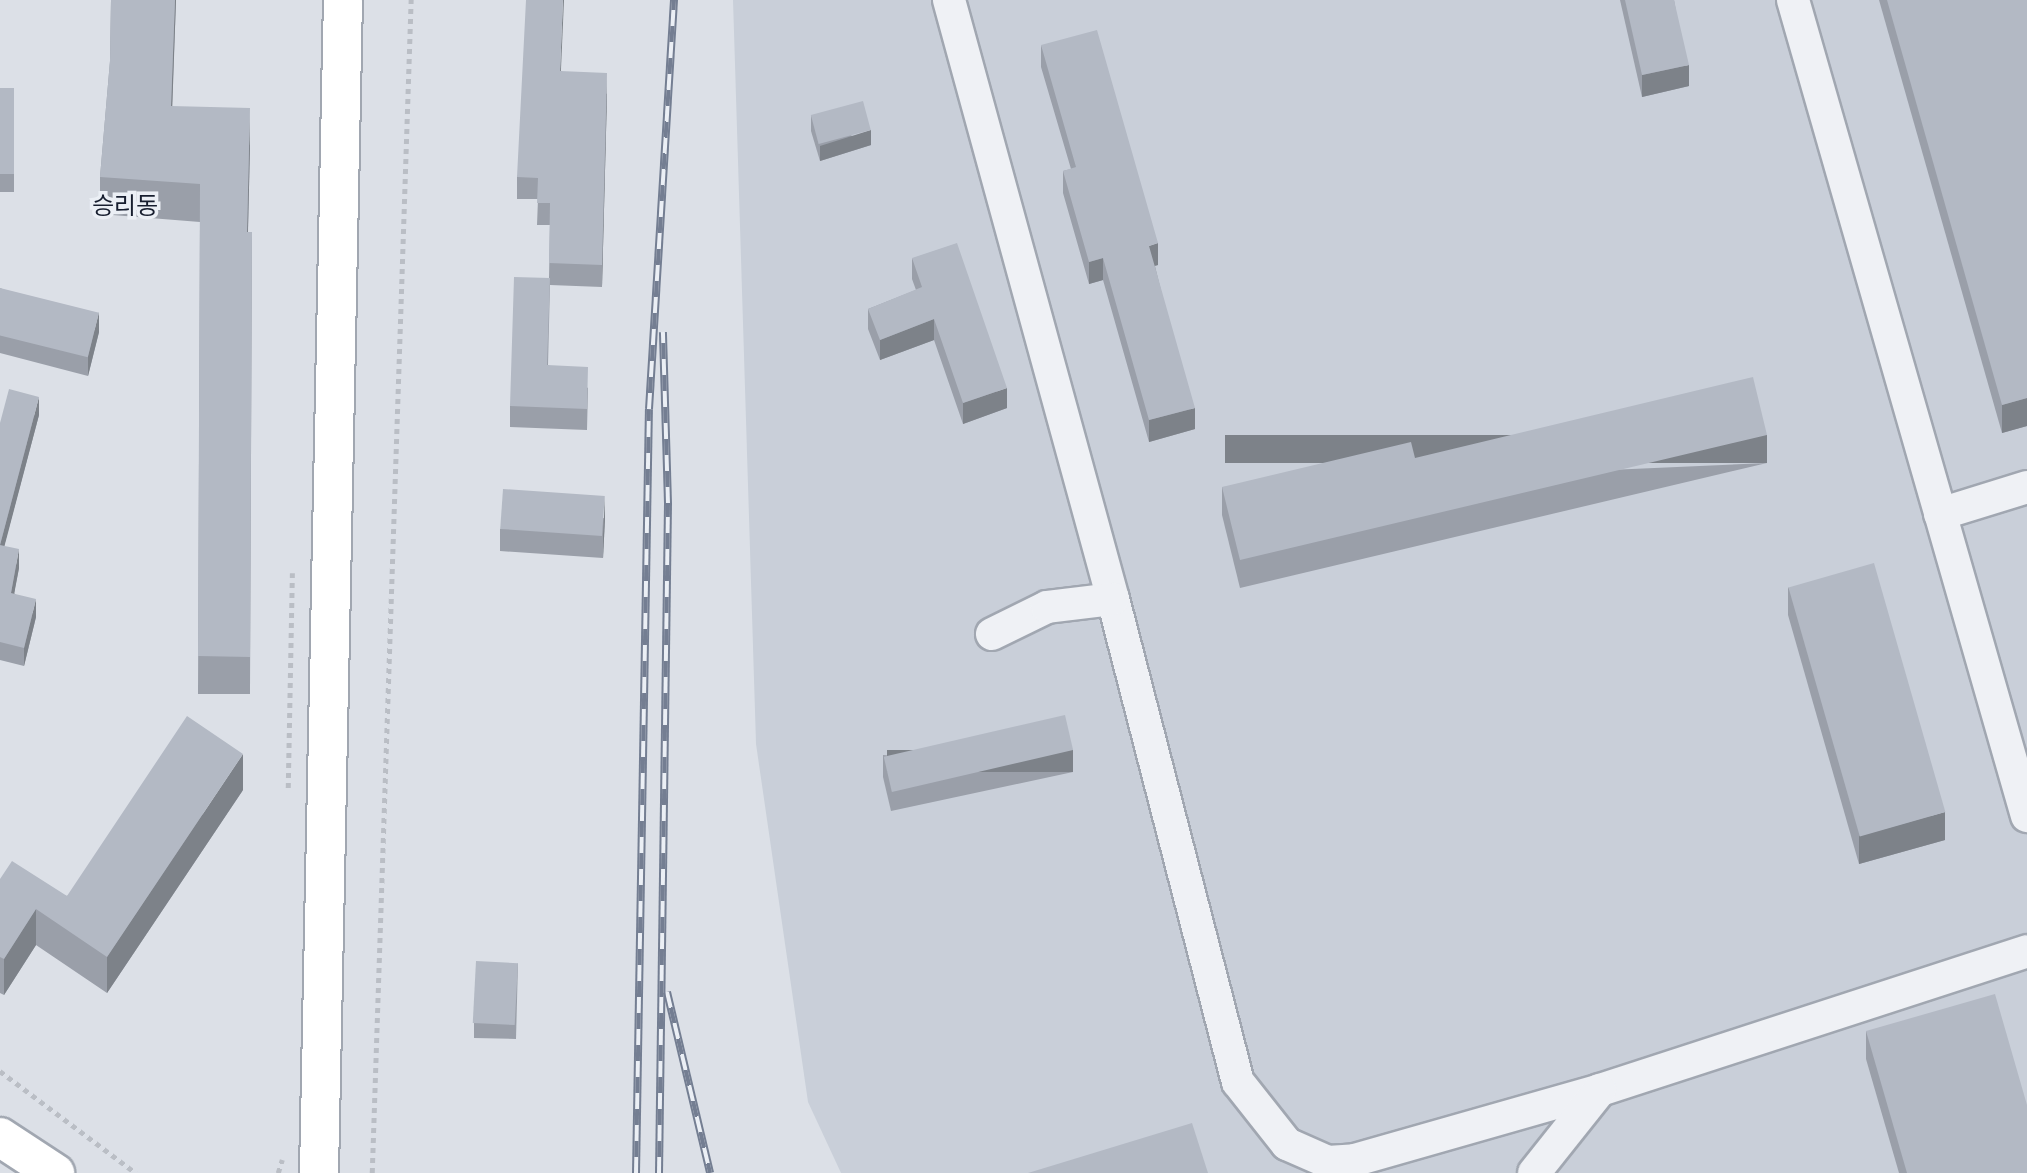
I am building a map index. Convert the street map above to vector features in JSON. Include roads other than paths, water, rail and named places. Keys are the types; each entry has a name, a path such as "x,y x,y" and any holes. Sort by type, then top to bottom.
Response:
{"main road":[{"path":"319,1173 343,0"},
{"path":"0,1138 55,1173"}],"street":[{"path":"949,0 1113,599 1238,1082 1287,1144 1328,1168 1600,1090 2027,951"},
{"path":"1793,0 2027,816"},
{"path":"1940,514 2027,487"},
{"path":"992,634 1047,607 1113,599"},
{"path":"1534,1173 1600,1090"}],"railway":[{"path":"636,1173 649,409 674,0"},
{"path":"659,1173 668,503 663,332"},
{"path":"667,992 710,1173"}],"district":[{"name":"승리동","path":"125,206"}]}
